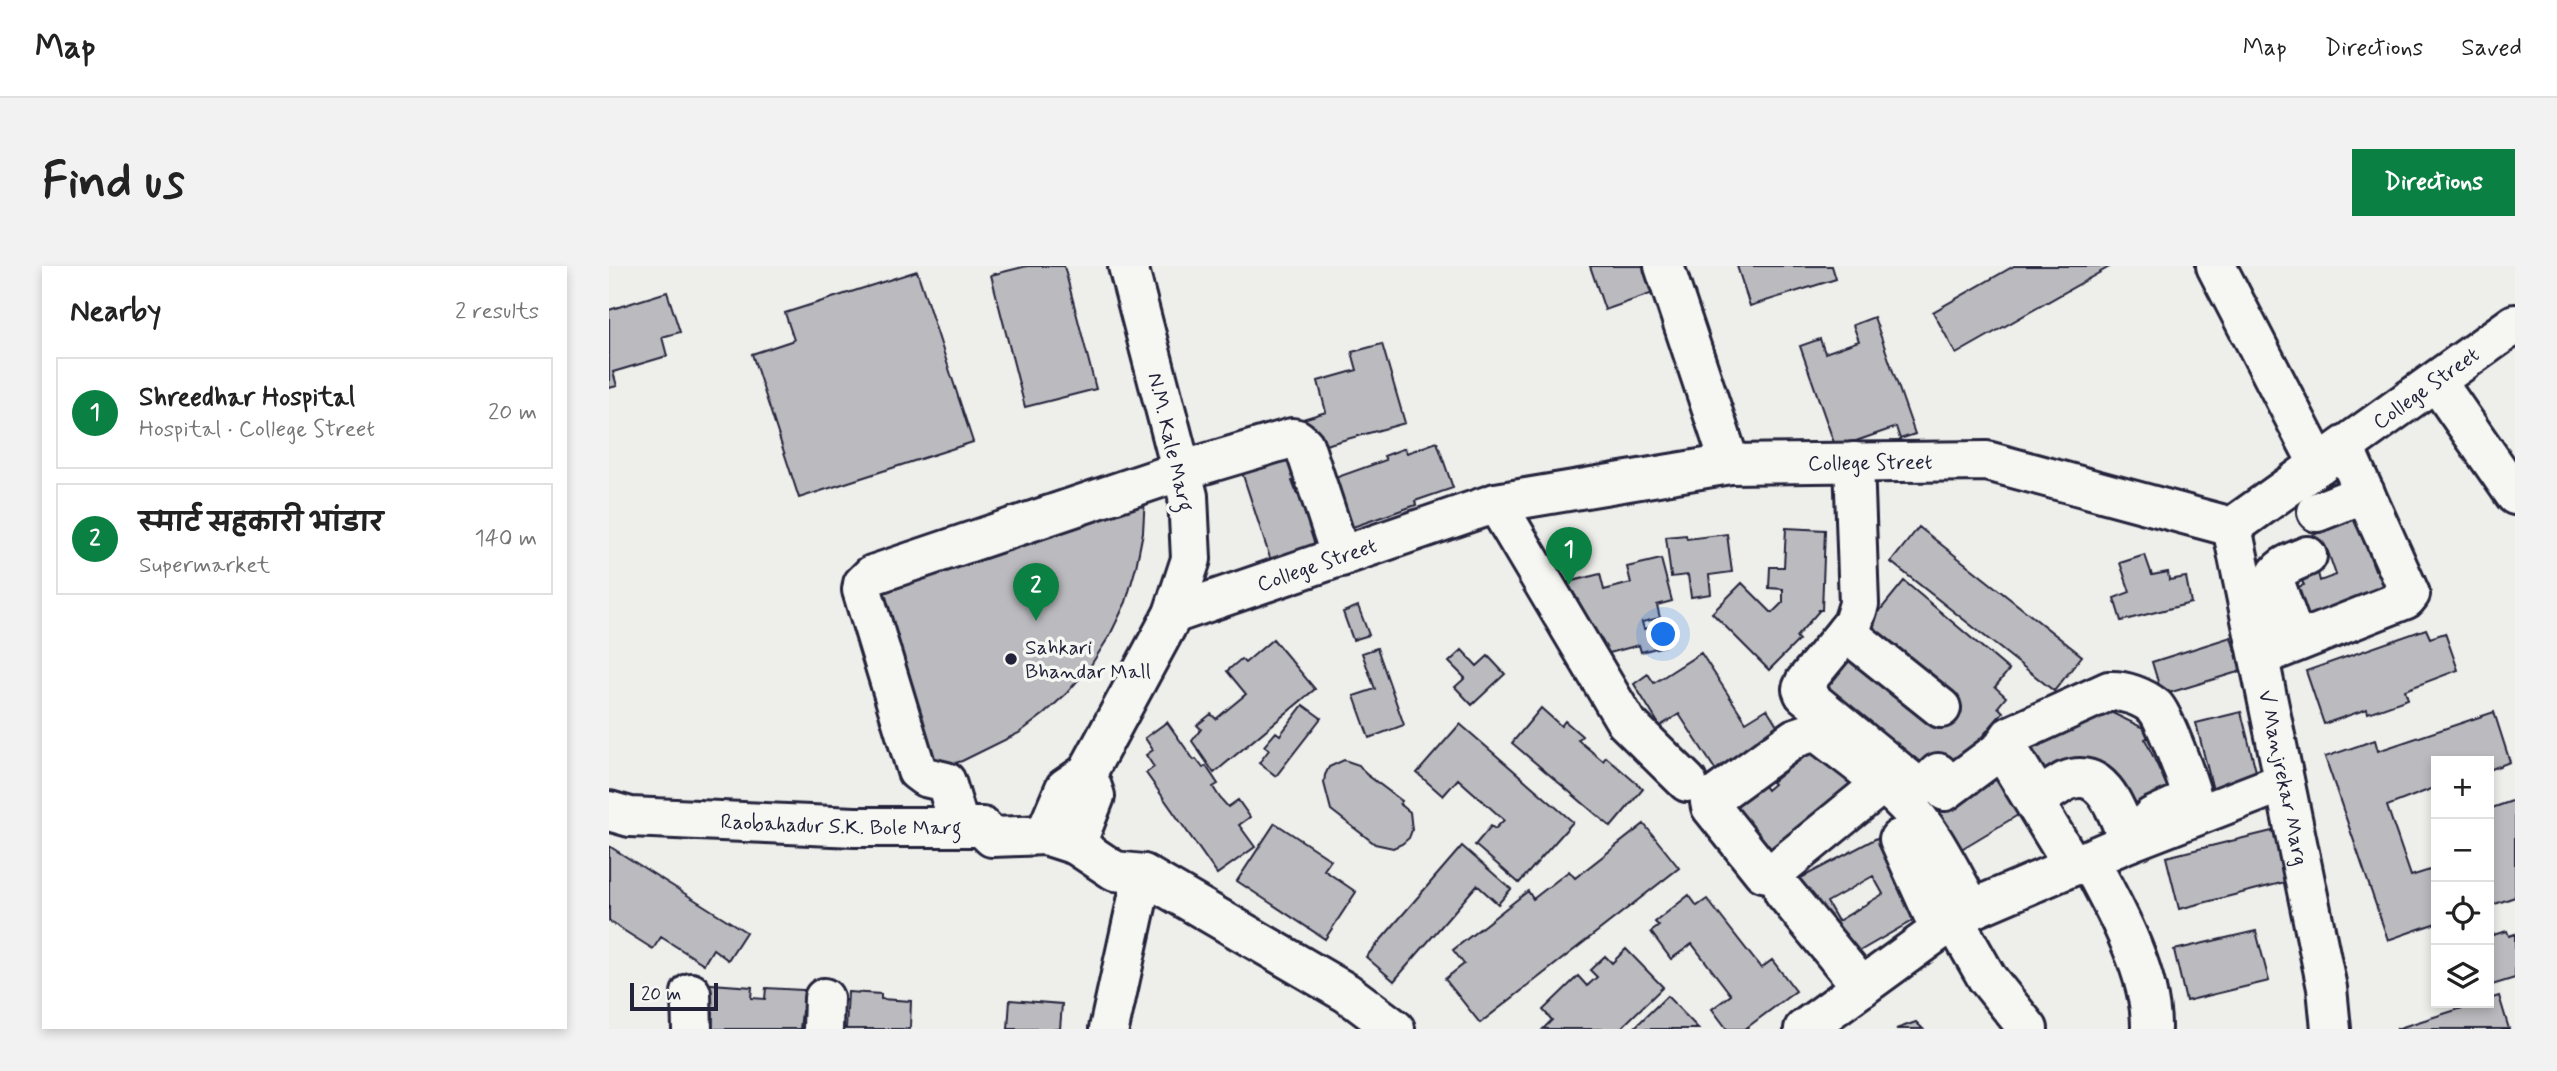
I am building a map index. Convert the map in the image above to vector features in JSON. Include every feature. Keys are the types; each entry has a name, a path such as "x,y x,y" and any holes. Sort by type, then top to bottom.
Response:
{"street":[{"name":"N.M. Kale Marg","path":"1065,830 1065,788 1087,773 1173,614 1191,559 1188,496 1128,266"},
{"path":"1664,266 1730,464"},
{"path":"2216,266 2331,456 2365,493 2410,594 2406,599 2259,657"},
{"name":"College Street","path":"1173,614 1496,503 1730,464 1987,461 2232,527 2515,324"},
{"path":"2436,381 2515,495"},
{"path":"1341,557 1304,446 1292,438 1181,471 872,575 863,584 862,590 917,771 925,777 946,782 970,826 991,816 1065,830 1115,871 1143,874 1347,993 1395,1029"},
{"path":"1854,462 1859,604 1853,623 1805,682 1802,689 1804,694 1914,784 1941,782 1999,751 2002,752 2081,863 2128,935 2151,1009 2151,1029"},
{"path":"2317,512 2365,493"},
{"path":"1496,503 1626,722 1687,782"},
{"name":"V Manjrekar Marg","path":"2232,527 2327,988 2331,1029"},
{"path":"2296,642 2274,580 2281,568 2307,556"},
{"path":"1846,632 1941,708"},
{"path":"1804,1029 1855,977 1950,918 2081,863 2138,831 2189,800 2191,794 2159,712 2144,700 2123,692 2109,691 2010,736 2006,742 2007,747 2035,793 2042,795 2067,780 2083,778 2094,781 2138,831"},
{"path":"2138,831 2284,782"},
{"path":"1882,784 1906,805 1926,831 1950,918"},
{"name":"Raobahadur S.K. Bole Marg","path":"609,811 630,817 855,827 970,826"},
{"path":"1899,839 1987,978 2028,1029"},
{"path":"1109,1029 1143,874"},
{"path":"1783,892 1855,977"}],"building":[{"path":"1027,266 1064,266 1096,389 1025,407 991,275"},
{"path":"1590,266 1650,266 1659,291 1605,310"},
{"path":"1737,266 1832,266 1836,279 1750,306"},
{"path":"2014,266 2111,266 1956,354 1933,312"},
{"path":"917,271 973,442 799,498 752,354 794,340 785,313"},
{"path":"667,292 680,332 662,337 667,356 613,372 617,386 609,388 609,310"},
{"path":"1874,317 1915,434 1900,439 1896,427 1856,441 1858,450 1839,457 1800,346 1820,339 1825,353 1859,341 1853,325"},
{"path":"1382,344 1405,423 1311,449 1303,419 1326,412 1318,381 1357,370 1352,352"},
{"path":"1437,442 1453,488 1415,501 1416,505 1350,528 1332,479 1386,460 1384,456 1405,448 1407,453"},
{"path":"1295,448 1305,476 1292,481 1297,494 1310,489 1328,538 1271,561 1239,463"},
{"path":"1145,496 1143,532 1126,602 1091,665 1067,693 1019,733 962,761 931,770 879,582"},
{"path":"2351,507 2375,570 2387,565 2399,597 2304,632 2289,590 2304,585 2301,579 2318,573 2320,581 2336,575 2328,552 2321,555 2313,535 2321,532 2317,520"},
{"path":"1919,527 2082,656 2054,691 1891,562"},
{"path":"1786,528 1825,530 1822,610 1817,610 1819,611 1796,637 1799,640 1769,670 1712,613 1742,583 1772,613 1783,602 1783,589 1769,588 1770,567 1784,567"},
{"path":"1727,534 1732,572 1709,575 1711,594 1691,597 1688,575 1671,577 1666,537 1686,535 1687,539"},
{"path":"2145,555 2152,575 2168,572 2169,580 2186,577 2191,603 2121,621 2114,598 2130,592 2120,563"},
{"path":"1661,559 1672,601 1657,605 1660,618 1642,622 1644,629 1658,625 1664,646 1641,652 1639,645 1591,658 1568,582 1600,574 1604,590 1631,583 1627,567"},
{"path":"1904,581 2009,670 1995,687 2006,697 1998,707 2003,712 1952,772 1915,779 1811,691 1848,647 1940,724 1959,701 1868,625"},
{"path":"1358,606 1369,635 1353,640 1343,612"},
{"path":"2426,629 2430,638 2445,633 2458,670 2405,690 2408,699 2368,713 2367,709 2324,724 2306,671"},
{"path":"2231,637 2241,671 2162,695 2152,662"},
{"path":"1273,639 1315,689 1214,773 1192,741 1201,729 1197,725 1211,714 1216,719 1246,694 1227,671 1241,659 1245,663"},
{"path":"1377,648 1404,725 1369,738 1354,696 1375,689 1362,653"},
{"path":"1462,650 1477,666 1488,656 1505,674 1472,705 1455,687 1465,678 1449,662"},
{"path":"1701,653 1746,722 1767,709 1777,725 1785,720 1794,735 1722,780 1679,714 1660,726 1634,684 1648,674 1654,683"},
{"path":"2094,704 2143,728 2152,724 2157,733 2145,739 2174,801 2136,818 2117,776 2113,778 2108,767 2088,758 2036,785 2015,743"},
{"path":"1303,705 1321,718 1276,776 1259,763 1269,750 1264,746 1276,732 1280,735"},
{"path":"1541,708 1561,726 1565,721 1582,736 1578,740 1603,761 1606,757 1643,789 1611,827 1512,743"},
{"path":"2241,712 2258,779 2213,790 2196,723"},
{"path":"2494,712 2510,762 2494,768 2494,756 2431,756 2431,789 2387,806 2411,876 2431,870 2431,925 2388,940 2325,757 2375,740 2378,751"},
{"path":"1167,722 1194,760 1203,768 1206,766 1218,784 1213,787 1220,798 1228,807 1238,800 1250,817 1239,825 1255,847 1217,874 1146,773 1154,767 1146,755 1153,750 1145,738"},
{"path":"1460,724 1573,822 1519,883 1475,845 1491,826 1495,829 1504,820 1458,779 1443,796 1417,773"},
{"path":"1819,743 1859,788 1770,866 1724,807 1760,780 1767,790 1774,784 1772,782 1797,762 1790,755"},
{"path":"2004,757 2033,806 1953,854 1929,814 1961,794"},
{"path":"1344,760 1359,765 1366,774 1402,801 1400,804 1410,812 1412,830 1409,838 1402,844 1393,848 1375,844 1331,810 1324,783 1325,775 1329,767"},
{"path":"2515,800 2515,897 2494,904 2494,819 2494,807"},
{"path":"1275,823 1331,860 1324,870 1356,892 1325,939 1237,881"},
{"path":"1644,824 1679,868 1480,1023 1445,979 1464,964 1453,950 1528,891 1533,899 1569,871 1575,878"},
{"path":"1892,830 1922,915 1851,956 1797,880","holes":["1873,876 1883,894 1838,921 1827,902"]},
{"path":"2276,830 2289,881 2179,909 2166,857"},
{"path":"609,846 746,932 728,960 713,949 704,964 661,937 653,949 609,921"},
{"path":"1462,846 1511,889 1498,904 1477,885 1394,981 1366,957"},
{"path":"1689,895 1697,906 1707,899 1761,968 1772,960 1796,991 1745,1029 1727,1029 1712,1009 1731,995 1692,944 1671,959 1651,932 1659,926 1655,922"},
{"path":"2256,931 2269,981 2186,1001 2174,950"},
{"path":"2507,931 2509,936 2515,934 2515,978 2494,984 2494,945 2494,935"},
{"path":"1626,949 1663,987 1620,1029 1543,1029 1552,1020 1543,1010 1578,976 1587,986 1597,977 1590,970 1605,956 1612,963"},
{"path":"698,983 752,987 751,998 765,999 766,988 821,991 820,1012 802,1011 800,1029 712,1029 713,1012 696,1010"},
{"path":"848,992 881,994 881,999 911,1001 910,1029 846,1029"},
{"path":"1667,996 1699,1029 1633,1029"},
{"path":"2499,996 2509,1029 2396,1029 2462,1008 2494,1008 2494,998"},
{"path":"1010,1000 1062,1004 1060,1029 1008,1029"},
{"path":"1916,1022 1923,1029 1896,1029"}],"place":[{"name":"Shreedhar Hospital","path":"1569,585"},
{"name":"स्मार्ट सहकारी भांडार","path":"1036,621"},
{"name":"Sahkari Bhandar Mall","path":"1011,659"}]}
